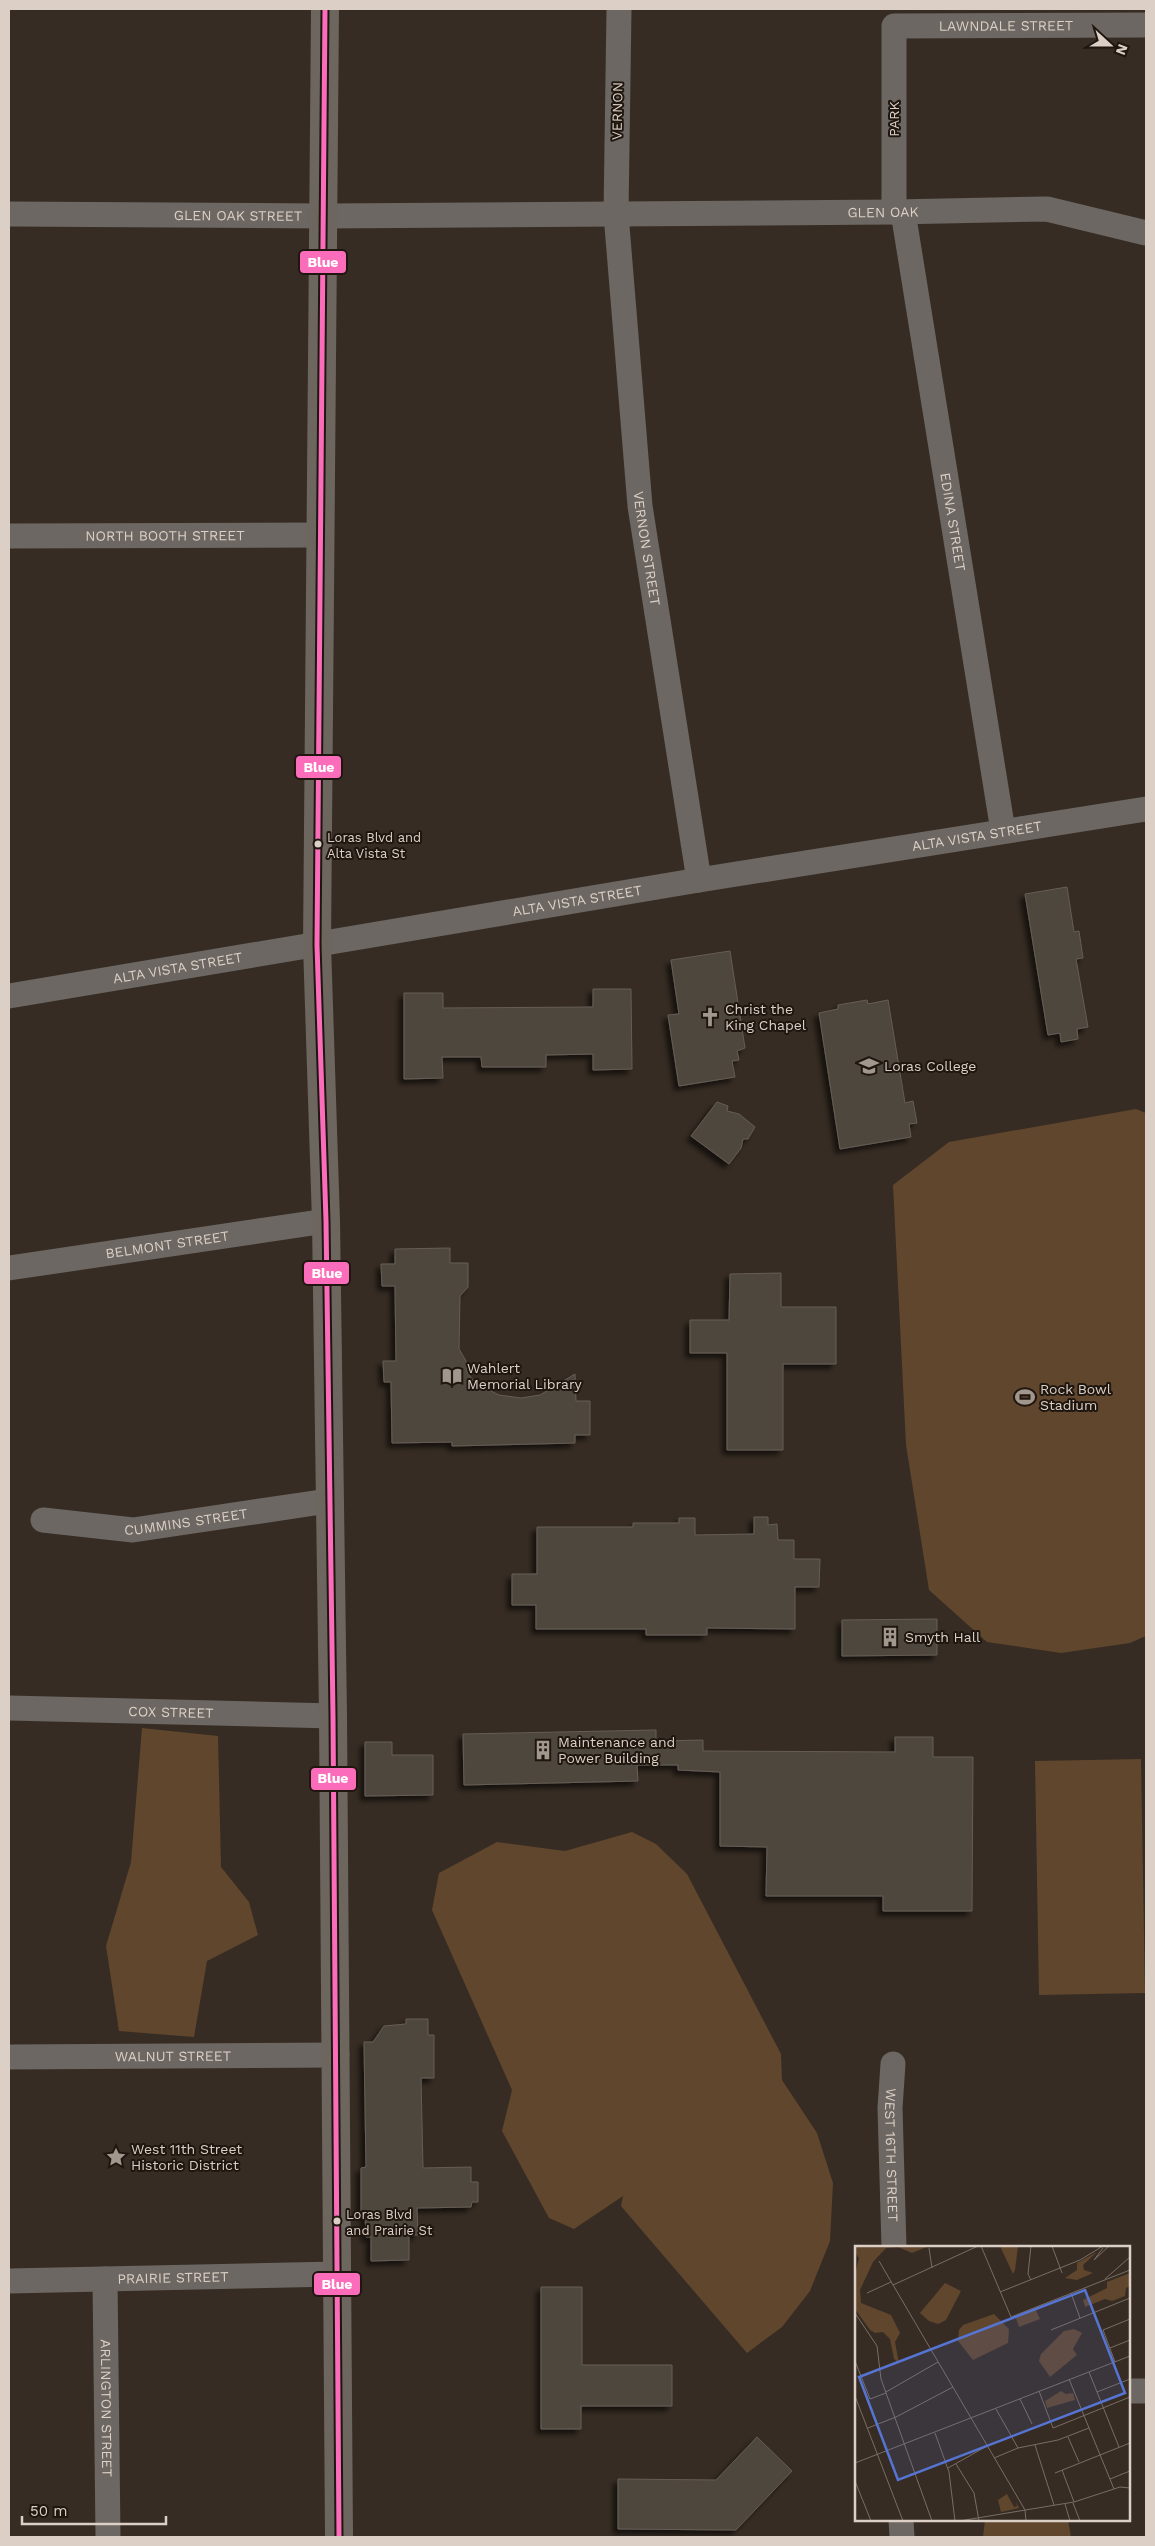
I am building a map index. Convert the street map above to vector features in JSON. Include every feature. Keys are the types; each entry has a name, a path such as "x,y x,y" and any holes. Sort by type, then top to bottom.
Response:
{"main road":[{"path":"325,9 325,216 317,944 326,1221 328,1501 333,1716 337,2055 339,2537"}],"street":[{"name":"VERNON","path":"616,214 619,9"},
{"name":"LAWNDALE STREET","path":"894,26 940,17 1146,25"},
{"name":"PARK","path":"894,26 899,212"},
{"name":"GLEN OAK","path":"616,214 1047,209 1146,233"},
{"name":"EDINA STREET","path":"899,212 1003,831"},
{"name":"GLEN OAK STREET","path":"9,214 325,216 616,214"},
{"name":"VERNON STREET","path":"616,214 640,506 698,880"},
{"name":"NORTH BOOTH STREET","path":"9,536 321,534"},
{"name":"ALTA VISTA STREET","path":"9,996 698,880 1146,809"},
{"name":"BELMONT STREET","path":"9,1268 326,1221"},
{"name":"CUMMINS STREET","path":"43,1520 133,1530 328,1501"},
{"name":"COX STREET","path":"9,1708 333,1716"},
{"name":"WALNUT STREET","path":"9,2057 337,2055"},
{"name":"WEST 16TH STREET","path":"892,2064 890,2108 894,2246"},
{"name":"PRAIRIE STREET","path":"9,2281 337,2274"},
{"name":"ARLINGTON STREET","path":"105,2279 108,2537"},
{"path":"1130,2391 1146,2391"},
{"path":"901,2521 902,2537"}],"shaded area":[{"name":"Rock Bowl Stadium","path":"1136,1109 1146,1113 1146,1636 1130,1643 1061,1653 987,1642 929,1590 906,1445 893,1185 949,1142"},
{"path":"142,1728 218,1736 221,1867 249,1902 258,1935 207,1961 194,2037 119,2031 106,1946 131,1862"},
{"path":"1141,1759 1145,1993 1039,1995 1035,1761"},
{"path":"632,1832 656,1844 687,1874 781,2054 782,2080 817,2133 833,2183 830,2241 810,2291 782,2327 747,2353 621,2206 623,2196 574,2229 549,2218 502,2131 512,2090 432,1910 439,1873 497,1842 565,1851"},
{"path":"985,2521 1068,2521 1071,2537 983,2537"}],"building":[{"path":"1067,887 1074,932 1079,931 1083,958 1076,959 1088,1027 1077,1029 1078,1039 1061,1042 1060,1033 1048,1035 1025,894"},
{"path":"730,951 745,1048 737,1051 739,1060 732,1061 735,1077 679,1086 668,1015 679,1014 671,960"},
{"path":"593,989 631,989 632,1069 593,1070 593,1054 546,1055 546,1067 482,1067 481,1057 442,1057 443,1078 404,1079 404,993 443,993 443,1008 593,1007"},
{"path":"867,1000 868,1004 888,1000 905,1103 913,1101 917,1123 909,1124 911,1137 840,1149 819,1013 838,1009 838,1005"},
{"path":"717,1102 728,1106 727,1111 739,1114 755,1127 748,1139 743,1139 741,1148 729,1164 691,1136"},
{"path":"450,1248 450,1263 468,1263 468,1287 460,1296 459,1349 466,1361 467,1372 475,1383 499,1395 521,1398 540,1395 575,1374 576,1401 590,1401 590,1435 575,1435 575,1443 452,1446 452,1442 392,1443 391,1382 384,1382 383,1361 396,1361 395,1286 382,1286 381,1264 395,1264 395,1249"},
{"path":"781,1273 781,1307 836,1307 836,1364 783,1364 783,1450 727,1450 727,1353 690,1353 690,1320 729,1320 730,1274"},
{"path":"754,1517 768,1517 768,1525 777,1524 778,1540 794,1540 794,1559 820,1559 819,1587 795,1587 795,1629 707,1628 707,1635 646,1635 646,1629 536,1629 536,1605 512,1605 512,1574 537,1574 537,1527 633,1527 633,1523 679,1523 679,1518 695,1518 695,1535 754,1534"},
{"name":"Smyth Hall","path":"937,1619 937,1655 842,1656 842,1620"},
{"path":"656,1730 656,1741 703,1740 703,1751 895,1752 895,1737 933,1737 933,1757 973,1757 972,1911 883,1911 883,1896 766,1896 767,1847 720,1846 720,1772 678,1770 678,1765 637,1765 638,1781 464,1785 463,1734"},
{"path":"365,1742 392,1742 392,1755 433,1755 433,1795 365,1796"},
{"path":"406,2019 428,2019 428,2035 434,2035 434,2078 421,2078 423,2168 471,2167 471,2182 478,2182 478,2202 472,2202 471,2207 417,2208 418,2235 409,2235 409,2260 371,2261 371,2237 366,2237 365,2214 361,2214 361,2168 366,2167 364,2042 373,2042 384,2026 406,2024"},
{"path":"541,2287 582,2287 582,2365 672,2365 672,2406 581,2406 581,2429 541,2429"},
{"path":"757,2437 792,2471 736,2530 618,2529 618,2479 716,2480"}],"transit line":[{"name":"Blue","path":"325,9 317,945 326,1221 333,1716 339,2537"}],"place":[{"name":"Loras Blvd and Alta Vista St","path":"318,844"},
{"name":"Christ the King Chapel","path":"710,1017"},
{"name":"Loras College","path":"869,1066"},
{"name":"Wahlert Memorial Library","path":"452,1376"},
{"name":"Rock Bowl Stadium","path":"1025,1397"},
{"name":"Smyth Hall","path":"890,1637"},
{"name":"Maintenance and Power Building","path":"543,1750"},
{"name":"West 11th Street Historic District","path":"116,2157"},
{"name":"Loras Blvd and Prairie St","path":"337,2221"}]}
